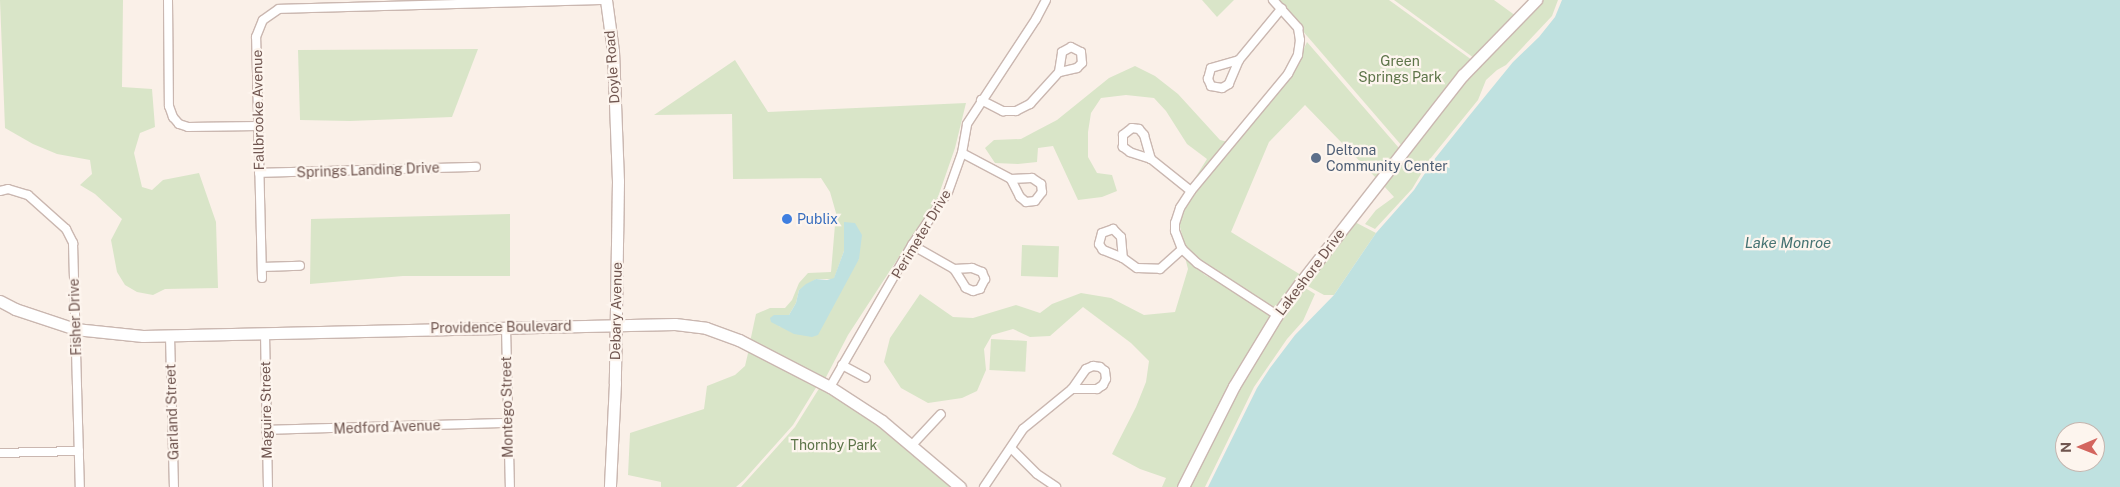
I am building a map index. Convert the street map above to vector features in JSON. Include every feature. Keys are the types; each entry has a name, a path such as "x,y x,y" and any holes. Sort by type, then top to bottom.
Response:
{"main road":[{"name":"Doyle Road","path":"606,0 613,51 617,134"},
{"name":"Lakeshore Drive","path":"1183,487 1234,386 1277,315 1463,75 1536,0"},
{"name":"Debary Avenue","path":"610,487 616,325 617,134"},
{"name":"Providence Boulevard","path":"0,301 15,309 75,329 119,335 170,336 675,324 706,328 739,340 830,387 882,421 960,487"}],"street":[{"path":"168,0 169,106 173,117 179,124 188,127 258,126"},
{"name":"Fallbrooke Avenue","path":"262,278 256,37 263,20 279,9 606,0"},
{"name":"Perimeter Drive","path":"830,387 912,246 948,192 962,153 967,124 1046,0"},
{"path":"1273,0 1298,28 1300,40 1298,55 1288,74 1191,191 1180,208 1175,222 1175,230 1182,249 1207,272 1238,288 1277,315"},
{"path":"1239,60 1211,68 1208,75 1212,86 1222,88 1229,84 1239,60 1282,8"},
{"path":"981,100 1003,111 1016,111 1030,104 1059,72"},
{"path":"1151,159 1142,132 1132,128 1125,132 1122,143 1126,150 1151,159 1191,191"},
{"path":"962,153 1011,180"},
{"name":"Springs Landing Drive","path":"259,173 476,167"},
{"name":"Fisher Drive","path":"0,191 8,189 20,191 28,196 66,229 73,243 80,487"},
{"path":"912,246 954,269"},
{"path":"1123,258 1137,268 1160,269 1182,249"},
{"path":"262,267 300,266"},
{"name":"Montego Street","path":"506,327 510,487"},
{"name":"Maguire Street","path":"265,333 268,487"},
{"name":"Garland Street","path":"170,336 174,487"},
{"path":"842,365 866,378"},
{"path":"984,487 1024,429 1072,389"},
{"path":"912,445 941,414"},
{"name":"Medford Avenue","path":"266,430 507,423"},
{"path":"1012,449 1037,474 1056,487"},
{"path":"0,453 79,450"}],"green space":[{"path":"0,0 123,0 122,87 152,89 155,127 140,133 134,153 142,187 152,190 163,180 199,173 216,222 218,288 165,289 153,295 137,292 125,285 117,272 111,240 122,219 95,194 80,185 92,174 90,160 57,154 33,144 5,128"},
{"path":"1202,0 1234,0 1217,17"},
{"name":"Green Springs Park","path":"1276,0 1389,0 1472,60 1402,146"},
{"path":"1394,0 1494,0 1516,16 1474,58"},
{"path":"1541,0 1558,0 1552,16 1506,65 1486,80 1478,100 1430,159 1412,189 1375,229 1365,224 1376,210 1394,197 1383,185 1458,87"},
{"path":"1307,42 1399,148 1378,180 1305,105 1269,142 1231,232 1301,275 1276,310 1199,261 1185,247 1179,223 1183,209 1194,193 1290,78"},
{"path":"478,49 452,117 350,121 300,120 298,50"},
{"path":"735,60 768,112 966,103 955,148 938,197 848,335 824,381 750,342 756,314 770,308 785,308 792,300 799,283 808,273 831,272 836,213 830,192 821,178 733,179 732,114 654,115","holes":["844,222 859,259 780,327 774,315 789,315 796,303 799,290 816,279 834,279 844,251"]},
{"path":"1135,66 1155,76 1178,94 1220,140 1228,142 1190,186 1207,159 1187,144 1166,111 1154,98 1126,95 1101,98 1091,113 1088,132 1088,157 1097,173 1112,175 1117,191 1102,197 1078,200 1053,146 1038,148 1037,162 1018,164 995,163 985,148 994,140 1021,139 1057,120 1109,78"},
{"path":"510,214 510,276 403,276 310,284 311,219"},
{"path":"1351,220 1376,233 1334,295 1324,295 1302,283"},
{"path":"1022,245 1059,246 1058,277 1021,276"},
{"path":"1185,257 1205,275 1235,291 1272,316 1179,487 1162,487 1166,478 1140,469 1112,454 1136,407 1146,382 1149,361 1131,343 1083,307 1050,336 1030,337 1013,329 992,335 984,349 986,370 977,391 962,398 928,403 901,388 884,362 890,338 920,294 953,317 973,318 1016,305 1040,313 1052,304 1081,293 1111,298 1144,315 1175,312 1188,269"},
{"path":"1302,286 1315,294 1303,321 1287,339 1254,387 1205,487 1188,487 1238,387 1280,317"},
{"path":"991,339 1027,341 1025,372 989,370"},
{"path":"749,349 817,386 793,425 744,480 736,487 661,487 661,482 628,475 630,433 704,409 707,386 735,375 745,366"},
{"name":"Thornby Park","path":"820,387 856,409 955,487 741,487 795,427"}],"water":[{"name":"Lake Monroe","path":"1562,0 2120,0 2120,487 1208,487 1257,388 1270,368 1295,335 1334,295 1376,233 1414,190 1433,161 1469,116 1513,62 1539,37 1555,17"},
{"path":"844,222 855,223 862,235 859,259 818,335 812,337 794,334 771,322 770,318 774,315 789,315 796,303 799,290 806,284 816,279 827,280 834,278 844,251"}],"place":[{"name":"Deltona Community Center","path":"1316,158"},
{"name":"Publix","path":"787,219"}]}
